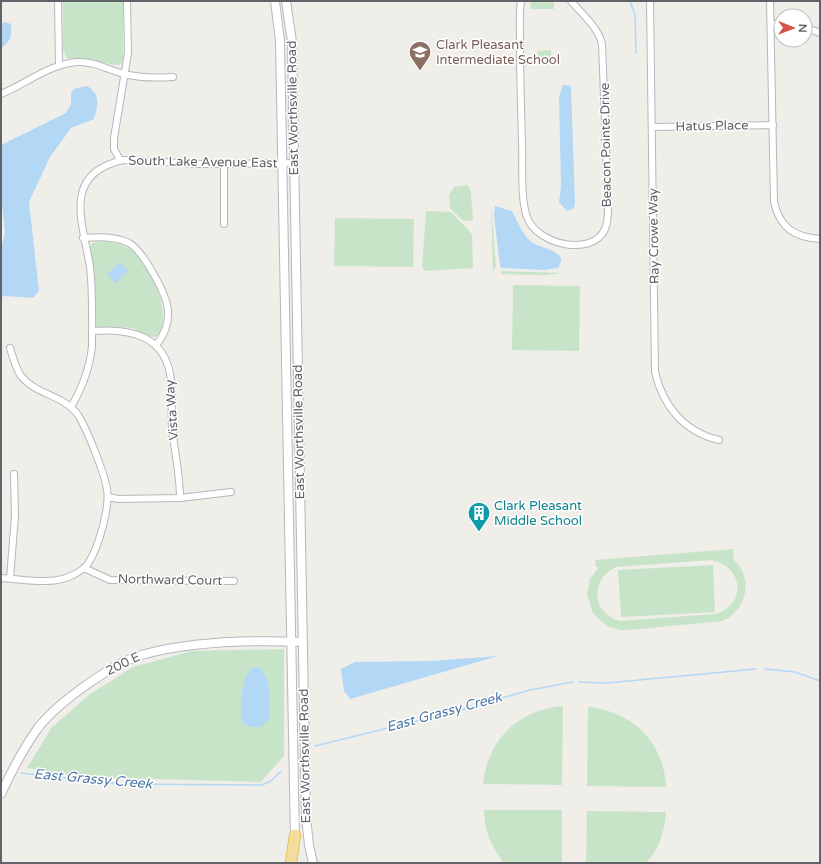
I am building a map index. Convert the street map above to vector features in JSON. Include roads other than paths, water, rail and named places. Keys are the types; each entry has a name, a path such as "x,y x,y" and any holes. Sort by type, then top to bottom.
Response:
{"highway":[{"path":"292,863 295,835"}],"main road":[{"name":"East Worthsville Road","path":"275,1 280,41 290,641 295,835"},
{"name":"East Worthsville Road","path":"286,1 292,42 306,817 309,845 313,863"},
{"name":"200 E","path":"1,794 16,760 40,726 69,698 104,672 143,654 192,645 290,641 302,642"}],"street":[{"path":"58,1 60,65"},
{"path":"120,160 114,149 114,138 128,53 127,1"},
{"name":"Beacon Pointe Drive","path":"521,1 520,58 523,176 527,216 532,227 540,235 553,242 583,244 596,240 604,230 608,218 608,199 602,44 600,35 574,2"},
{"name":"Ray Crowe Way","path":"650,1 655,372 665,400 674,414 697,432 719,440"},
{"path":"770,1 774,202 778,217 785,226 795,233 820,239"},
{"path":"1,94 60,65 89,62 125,74 159,78 173,77"},
{"name":"Hatus Place","path":"652,127 773,124"},
{"name":"South Lake Avenue East","path":"71,407 84,381 91,359 92,331 90,267 80,211 83,190 89,178 99,169 120,160 224,164 294,163"},
{"path":"224,164 224,224"},
{"path":"84,238 117,239 127,242 140,251 166,301 168,311 165,331 156,345 145,338 124,330 92,331"},
{"name":"Vista Way","path":"156,345 170,375 172,427 180,498"},
{"path":"1,578 55,581 72,575 84,568 90,561 96,548 108,497 107,488 86,430 71,407 28,383 16,367 10,348"},
{"path":"10,578 15,516 14,474"},
{"path":"108,497 118,499 180,498 231,492"},
{"name":"Northward Court","path":"84,568 110,580 234,581"}],"water":[{"path":"5,22 11,24 11,35 7,43 1,48 1,24"},
{"path":"563,85 571,86 575,204 574,208 567,211 559,202 561,187 559,97"},
{"path":"87,86 95,93 97,101 97,109 94,119 71,128 50,157 29,202 39,291 33,298 1,297 1,250 5,232 1,197 1,145 66,113 71,104 71,93 74,89"},
{"path":"495,206 512,211 522,231 530,241 557,254 560,257 561,262 558,268 544,270 502,268 500,266 494,215"},
{"path":"120,262 128,271 115,284 107,274"},
{"path":"498,656 350,699 344,691 341,669 355,662 431,661"},
{"path":"253,667 261,668 265,674 268,686 269,719 261,727 251,727 242,723 241,701 243,686 248,672"}],"waterway":[{"path":"630,1 635,15 636,53"},
{"name":"East Grassy Creek","path":"579,682 607,683 756,669"},
{"name":"East Grassy Creek","path":"765,669 795,672 820,681"},
{"name":"East Grassy Creek","path":"315,746 461,710 530,690 573,682"},
{"name":"East Grassy Creek","path":"21,773 121,784 262,785 271,781 281,771"}],"place":[{"name":"Clark Pleasant Intermediate School","path":"420,72"},
{"name":"Clark Pleasant Middle School","path":"479,532"}]}
